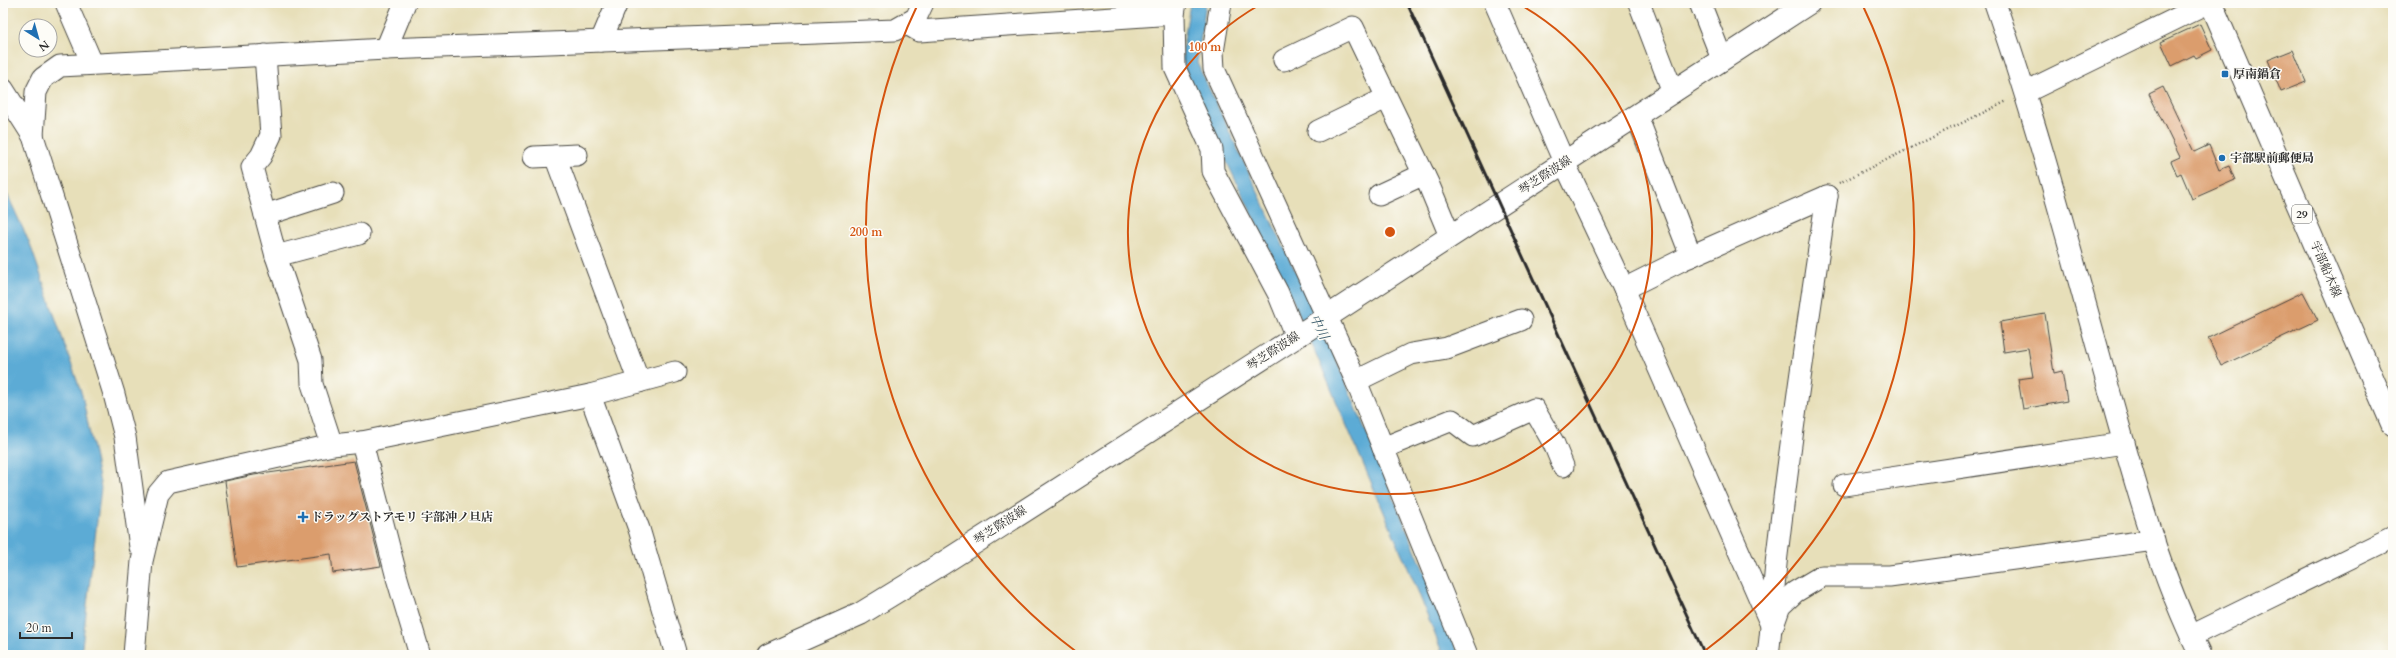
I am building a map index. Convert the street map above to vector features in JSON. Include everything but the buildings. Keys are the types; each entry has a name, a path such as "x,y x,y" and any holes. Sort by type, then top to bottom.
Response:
{"main road":[{"name":"琴芝際波線","path":"768,655 860,614 1298,336 1809,3"},
{"name":"宇部船木線","path":"2211,3 2393,426"}],"street":[{"path":"66,3 92,63"},
{"path":"386,49 405,3"},
{"path":"601,41 617,3"},
{"path":"33,136 36,92 43,78 60,66 92,63 386,49 896,30 916,18 923,3"},
{"path":"1220,3 1213,52 1214,69 1225,105 1324,318 1356,380 1467,655"},
{"path":"1495,3 1564,162 1624,289 1772,627"},
{"path":"1639,3 1674,92"},
{"path":"1700,3 1722,59"},
{"path":"1995,3 2026,92 2124,443 2154,540 2191,636 2200,655"},
{"path":"2026,92 2208,3"},
{"path":"907,24 919,31 1069,12 1175,9 1175,68 1200,118 1212,149 1212,171 1278,293 1298,336"},
{"path":"1284,60 1353,27 1424,174 1450,236"},
{"path":"265,55 271,135 261,156 252,167 276,256 311,360 312,384 332,445"},
{"path":"3,89 33,136 114,394 126,444 142,561"},
{"path":"1318,131 1386,98"},
{"path":"1200,118 1225,105"},
{"path":"1637,116 1691,256"},
{"path":"534,158 577,155"},
{"path":"555,156 638,382"},
{"path":"1379,195 1424,174"},
{"path":"265,215 333,193"},
{"path":"1624,289 1691,256 1827,196"},
{"path":"1768,655 1772,627 1775,566 1799,373 1827,196"},
{"path":"276,256 359,234"},
{"path":"1356,380 1411,354 1447,348 1521,320"},
{"path":"134,655 142,561 158,494 168,482 332,445 362,442 590,395 675,372"},
{"path":"590,395 639,529 676,655"},
{"path":"1383,448 1452,420 1473,436 1534,409 1554,444 1563,466"},
{"path":"362,442 397,578 420,655"},
{"path":"1844,484 2124,443"},
{"path":"2191,636 2393,538"},
{"path":"1772,627 1780,606 1795,592 1822,576 1890,576 2154,540"}],"path":[{"path":"1827,196 1828,189 2026,92"}],"water":[{"name":"中川","path":"1190,3 1206,3 1197,63 1331,347 1459,655 1443,655 1417,589 1288,289 1180,65"},
{"path":"3,185 30,244 82,395 101,488 81,655 3,655"}],"railway":[{"path":"1407,3 1705,655"}],"place":[{"name":"厚南鍋倉","path":"2225,74"},
{"name":"宇部駅前郵便局","path":"2222,158"},
{"name":"ドラッグストアモリ 宇部沖ノ旦店","path":"303,517"}]}
